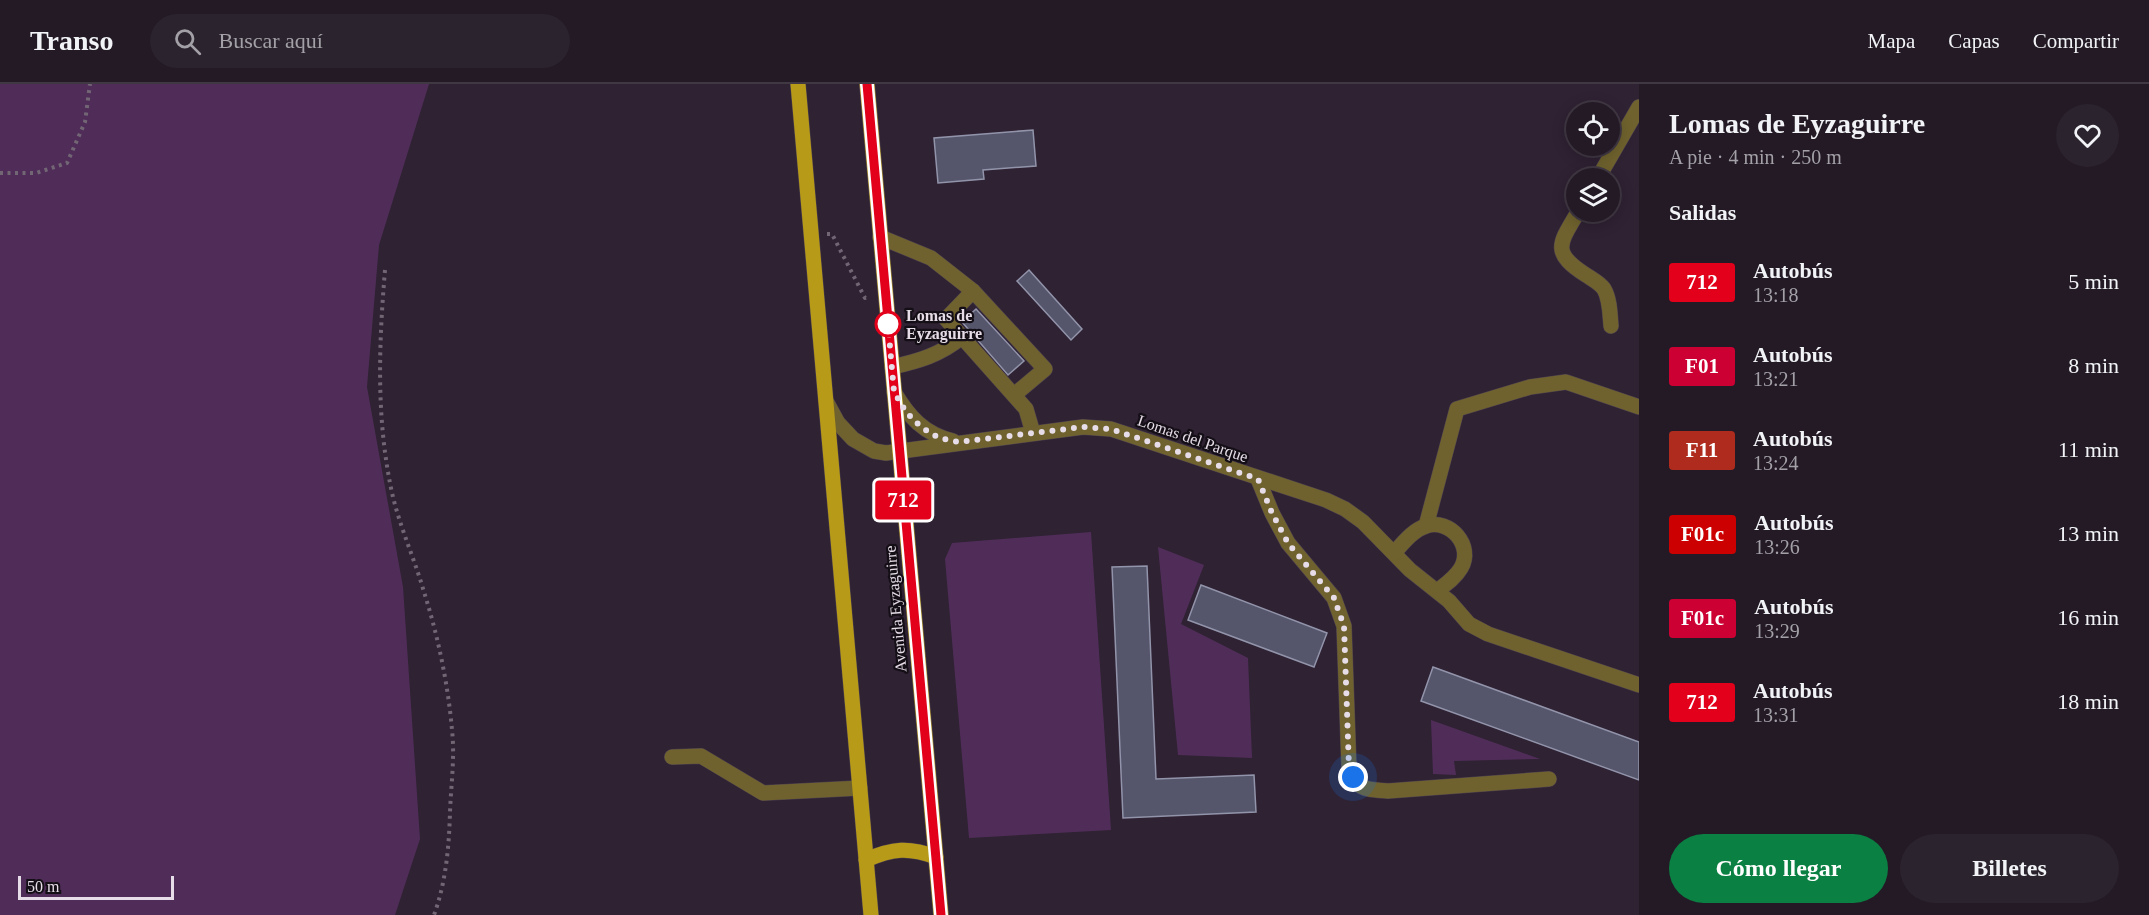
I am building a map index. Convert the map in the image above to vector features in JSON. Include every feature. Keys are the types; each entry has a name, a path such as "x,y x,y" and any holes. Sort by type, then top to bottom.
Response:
{"main road":[{"path":"798,84 871,915"},
{"name":"Avenida Eyzaguirre","path":"867,84 941,915"},
{"path":"867,860 883,852 901,849 919,851 936,857"}],"street":[{"path":"1604,168 1639,107"},
{"path":"1573,222 1562,242 1563,256 1568,263 1603,288 1607,298 1611,326"},
{"path":"880,237 931,258 973,291 1045,369 1014,395"},
{"path":"973,291 946,319 1026,409 1034,433"},
{"path":"892,367 932,357 949,348 962,337"},
{"path":"1426,526 1457,409 1530,387 1566,382 1639,407"},
{"name":"Lomas del Parque","path":"894,392 906,412 921,427 939,438 959,442"},
{"name":"Lomas del Parque","path":"826,401 838,423 862,446 874,451 899,453 959,442 1083,427 1111,429 1306,493 1345,509 1364,522 1410,570 1437,591 1469,624 1488,634 1639,685"},
{"path":"1258,479 1288,543 1334,598 1344,626 1349,768 1356,784 1363,789 1388,791 1548,779"},
{"path":"1394,553 1405,541 1426,526 1445,526 1454,531 1461,539 1465,558 1462,568 1437,591"},
{"path":"672,757 701,756 763,793 860,788"}],"path":[{"path":"0,172 36,173 67,163 85,122 90,84"},
{"path":"811,232 832,234 865,298 885,292"},
{"path":"385,270 380,326 379,391 383,438 391,489 425,592 441,661 452,731 449,837 442,895 434,915"}],"shaded area":[{"path":"0,84 429,84 379,245 367,387 403,587 420,839 395,915 0,915"},
{"path":"1091,532 1111,830 969,838 945,559 952,543"},
{"path":"1158,547 1204,565 1181,624 1248,658 1252,758 1178,755"},
{"path":"1431,720 1540,759 1454,761 1456,775 1433,774"}],"building":[{"path":"1033,130 1036,166 983,170 984,179 938,183 934,138"},
{"path":"1029,270 1082,329 1071,340 1017,281"},
{"path":"976,309 1024,361 1008,375 962,322"},
{"path":"1147,566 1156,779 1254,775 1256,812 1123,818 1112,567"},
{"path":"1201,585 1327,633 1314,667 1188,620"},
{"path":"1433,667 1639,742 1639,780 1421,701"}],"bus line":[{"name":"712","path":"867,84 941,915"}],"place":[{"name":"Lomas de Eyzaguirre","path":"888,324"}],"route":[{"path":"888,324 894,392 906,412 921,427 939,438 959,442 1083,427 1111,429 1258,479 1288,543 1334,598 1344,626 1349,768 1353,777"}]}
